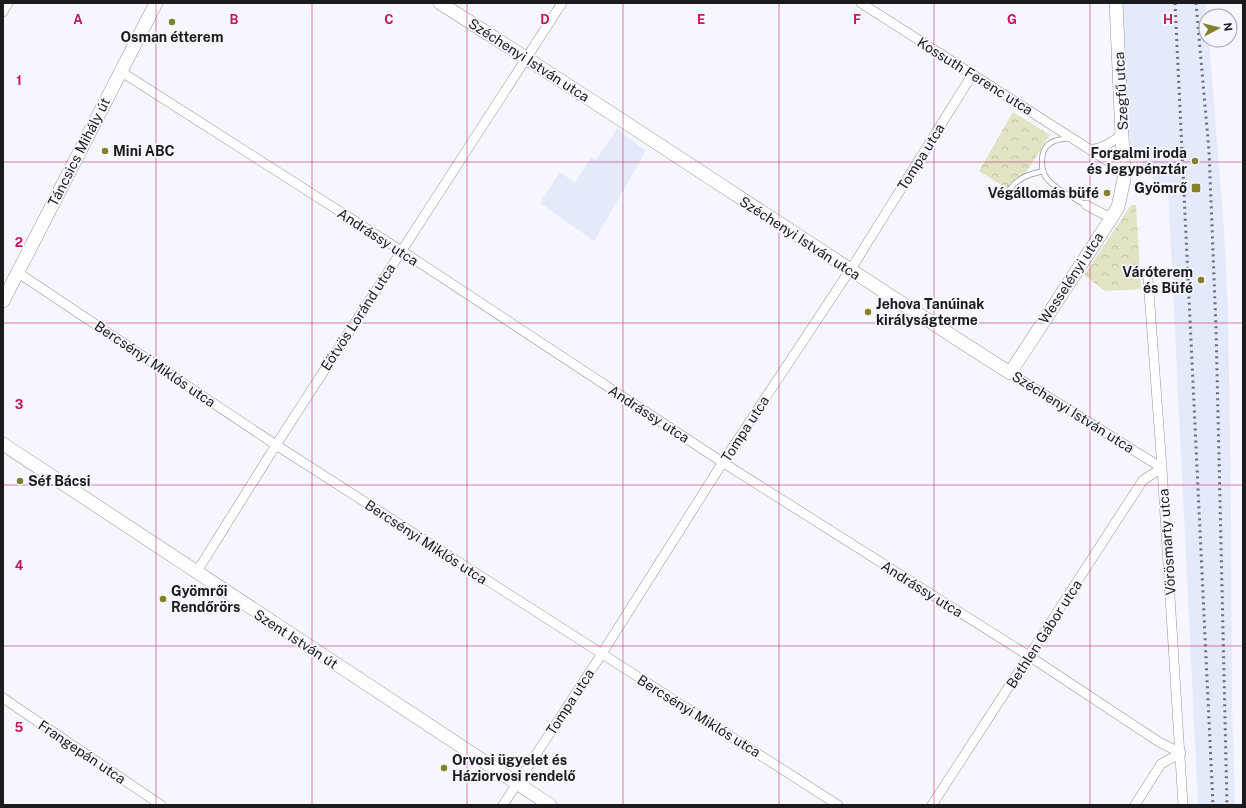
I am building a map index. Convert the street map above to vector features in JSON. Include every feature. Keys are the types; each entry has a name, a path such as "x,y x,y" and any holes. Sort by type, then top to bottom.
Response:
{"street":[{"path":"3,12 8,3"},
{"name":"Táncsics Mihály út","path":"3,301 156,3"},
{"name":"Széchenyi István utca","path":"440,3 528,58 850,271 1162,468"},
{"name":"Eötvös Loránd utca","path":"196,573 276,445 528,58 562,3"},
{"name":"Kossuth Ferenc utca","path":"860,3 1117,167 1124,179"},
{"name":"Szegfű utca","path":"1116,3 1124,179"},
{"name":"Andrássy utca","path":"120,71 401,251 723,462 1030,656 1159,742 1180,753"},
{"name":"Tompa utca","path":"503,805 602,655 723,462 850,271 972,75"},
{"path":"1089,149 1104,146 1123,133"},
{"name":"Wesselényi utca","path":"1010,373 1112,218 1118,207 1124,179"},
{"path":"1086,205 1112,218"},
{"name":"Bercsényi Miklós utca","path":"17,272 276,445 838,805"},
{"name":"Vörösmarty utca","path":"1148,279 1162,468 1183,805"},
{"name":"Szent István út","path":"3,444 196,573 550,805"},
{"name":"Bethlen Gábor utca","path":"932,805 1143,480 1162,468"},
{"name":"Frangepán utca","path":"3,698 161,805"},
{"path":"1135,805 1161,764 1180,753"}],"lane":[{"path":"1072,138 1056,140 1048,144 1042,154 1043,171 1047,180 1086,205"},
{"path":"1008,192 1014,182 1026,175 1043,171"}],"shaded area":[{"path":"1121,3 1206,3 1206,8 1198,8 1198,48 1210,48 1224,229 1228,309 1232,699 1235,805 1198,805 1168,188 1143,172 1142,148 1130,148"},
{"path":"617,129 646,151 594,241 540,203 560,172 575,183 591,157 596,160"}],"green space":[{"path":"1013,112 1050,135 1013,193 979,171"},
{"path":"1131,205 1136,205 1141,289 1105,291 1084,275"},
{"path":"1139,268 1141,289 1119,290 1118,270"}],"railway":[{"path":"1175,3 1213,805"},
{"path":"1196,3 1209,151 1216,328 1227,805"}],"place":[{"name":"Osman étterem","path":"172,22"},
{"name":"Mini ABC","path":"105,151"},
{"name":"Forgalmi iroda és Jegypénztár","path":"1195,161"},
{"name":"Gyömrő","path":"1196,188"},
{"name":"Végállomás büfé","path":"1107,193"},
{"name":"Váróterem és Büfé","path":"1201,280"},
{"name":"Jehova Tanúinak királyságterme","path":"868,312"},
{"name":"Séf Bácsi","path":"20,481"},
{"name":"Gyömrői Rendőrörs","path":"163,599"},
{"name":"Orvosi ügyelet és Háziorvosi rendelő","path":"444,768"}]}
